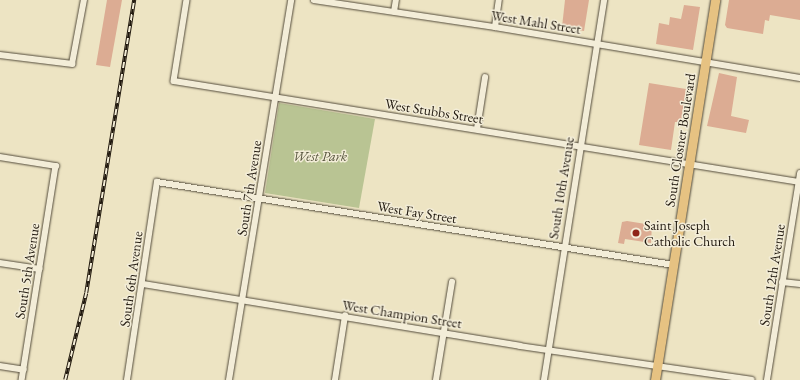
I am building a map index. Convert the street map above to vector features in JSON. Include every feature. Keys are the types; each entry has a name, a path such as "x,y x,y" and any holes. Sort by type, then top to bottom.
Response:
{"main road":[{"name":"South Closner Boulevard","path":"655,380 715,0"}],"street":[{"path":"0,55 72,64 84,0"},
{"name":"West Stubbs Street","path":"187,0 174,81 275,99 477,129 799,182"},
{"name":"South 7th Avenue","path":"229,380 260,200 291,0"},
{"name":"West Mahl Street","path":"314,0 495,27 800,78"},
{"path":"394,12 396,0"},
{"path":"495,27 499,0"},
{"name":"South 10th Avenue","path":"544,380 604,0"},
{"path":"477,129 485,78"},
{"name":"South 5th Avenue","path":"0,157 56,166 22,380"},
{"name":"South 12th Avenue","path":"767,380 800,174"},
{"name":"West Fay Street","path":"157,182 260,200 674,265"},
{"name":"South 6th Avenue","path":"127,380 143,284 157,182"},
{"path":"0,263 40,269"},
{"path":"436,380 452,282"},
{"path":"782,282 800,284"},
{"name":"West Champion Street","path":"143,284 444,333 752,380"},
{"path":"335,380 345,316"},
{"path":"0,366 24,370"}],"green space":[{"name":"West Park","path":"279,103 375,119 359,208 265,193"}],"building":[{"path":"107,0 122,0 110,67 96,65"},
{"path":"565,0 589,0 584,31 562,27"},
{"path":"729,0 800,0 800,20 770,15 769,21 765,20 763,34 727,28 725,25"},
{"path":"684,5 700,7 693,50 656,44 659,23 669,25 670,17 681,19"},
{"path":"719,73 737,77 731,116 749,120 746,133 707,126"},
{"path":"649,83 686,89 681,122 675,122 671,150 639,145"},
{"name":"Saint Joseph Catholic Church","path":"627,221 652,225 651,243 625,239 624,244 618,243 622,222"}],"railway":[{"path":"65,380 86,293 134,0"}],"place":[{"name":"Saint Joseph Catholic Church","path":"636,233"}]}
